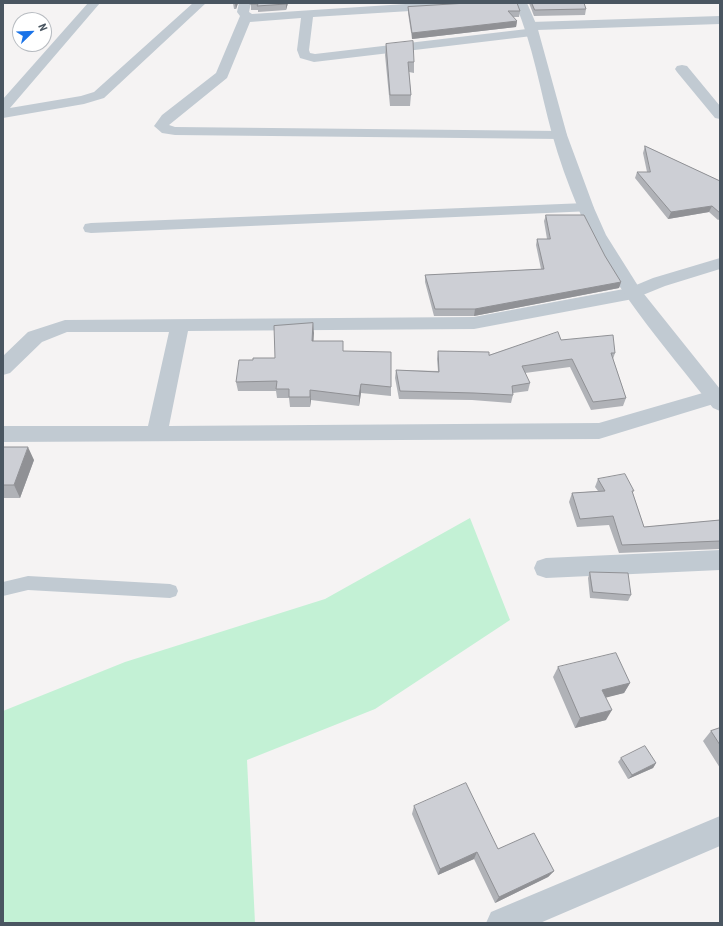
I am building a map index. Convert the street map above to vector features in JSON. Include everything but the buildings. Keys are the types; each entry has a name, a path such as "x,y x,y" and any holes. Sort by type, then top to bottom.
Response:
{"street":[{"path":"3,108 94,3"},
{"path":"3,114 84,100 99,95 200,3"},
{"path":"246,10 250,18 475,3"},
{"path":"3,434 599,431 718,398 633,293 598,235 586,208 560,135 532,29 521,3"},
{"path":"246,10 222,75 167,118 161,126 167,130 175,131 560,135"},
{"path":"307,15 303,50 305,55 314,58 532,29 720,20"},
{"path":"682,69 720,115"},
{"path":"91,228 586,208"},
{"path":"3,368 35,337 65,326 474,323 633,293 659,282 720,263"},
{"path":"157,434 180,326"},
{"path":"546,568 720,560"},
{"path":"502,923 720,831"}],"lane":[{"path":"3,589 28,583 170,591"}],"green space":[{"path":"470,518 510,620 375,709 247,760 255,923 3,923 3,711 125,662 325,599"}]}
